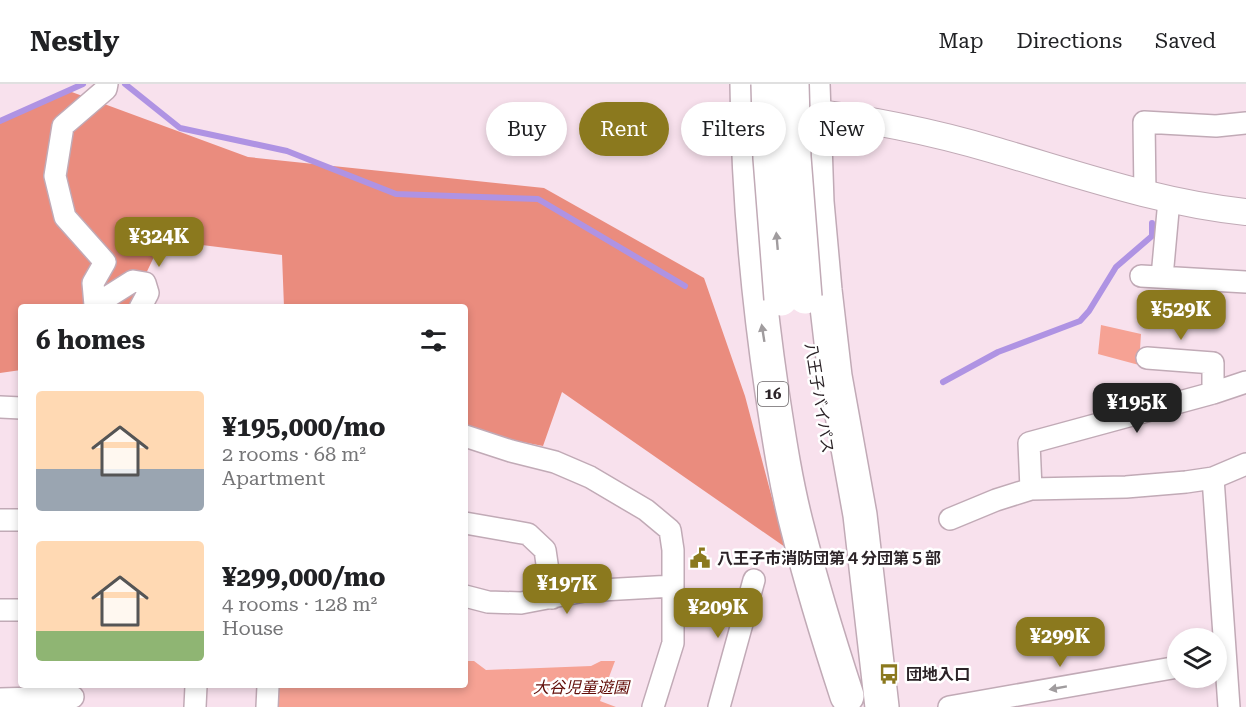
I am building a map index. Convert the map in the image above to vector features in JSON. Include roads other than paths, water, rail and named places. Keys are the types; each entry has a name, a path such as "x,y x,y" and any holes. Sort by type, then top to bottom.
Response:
{"highway":[{"name":"八王子バイパス","path":"792,84 793,298 798,423 848,701"},
{"name":"八王子バイパス","path":"754,91 770,158 793,298 814,368 827,450 881,707"},
{"name":"16","path":"754,91 750,180 761,314 779,435 797,528 823,623 848,701"},
{"path":"813,98 818,202 835,376 860,515 881,707"}],"street":[{"path":"95,304 93,283 105,262 64,217 55,176 63,126 106,86"},
{"path":"754,91 813,98 1157,197 1246,212"},
{"path":"1162,277 1157,197 1143,123 1216,126 1246,123"},
{"path":"1141,276 1246,282"},
{"path":"97,304 133,281 146,283 148,293 143,304"},
{"path":"1147,358 1213,363 1213,393"},
{"path":"1031,489 1029,443 1246,382"},
{"path":"0,407 18,408"},
{"path":"468,437 511,452 555,462 590,477 646,510 670,530 673,550 673,644 653,707"},
{"path":"950,519 996,500 1031,489 1126,487 1186,482 1213,477 1246,464"},
{"path":"1213,477 1230,658 1228,707"},
{"path":"0,520 18,519"},
{"path":"468,524 528,534 545,550 552,598"},
{"path":"719,707 754,580"},
{"path":"468,597 488,602 521,603 584,591 673,586"},
{"path":"0,610 18,610"},
{"path":"959,706 1167,669"},
{"path":"195,707 196,688"},
{"path":"267,707 268,688"},
{"path":"0,699 73,696"}],"waterway":[{"path":"0,121 83,84"},
{"path":"125,84 180,128 287,151 396,194 538,199 685,286"},
{"path":"943,382 998,352 1080,321 1089,311 1116,267 1152,236 1152,223"}],"place":[{"name":"八王子市消防団第４分団第５部","path":"700,558"},
{"name":"団地入口","path":"889,674"}],"park label":[{"name":"大谷児童遊園","path":"581,687"}]}
